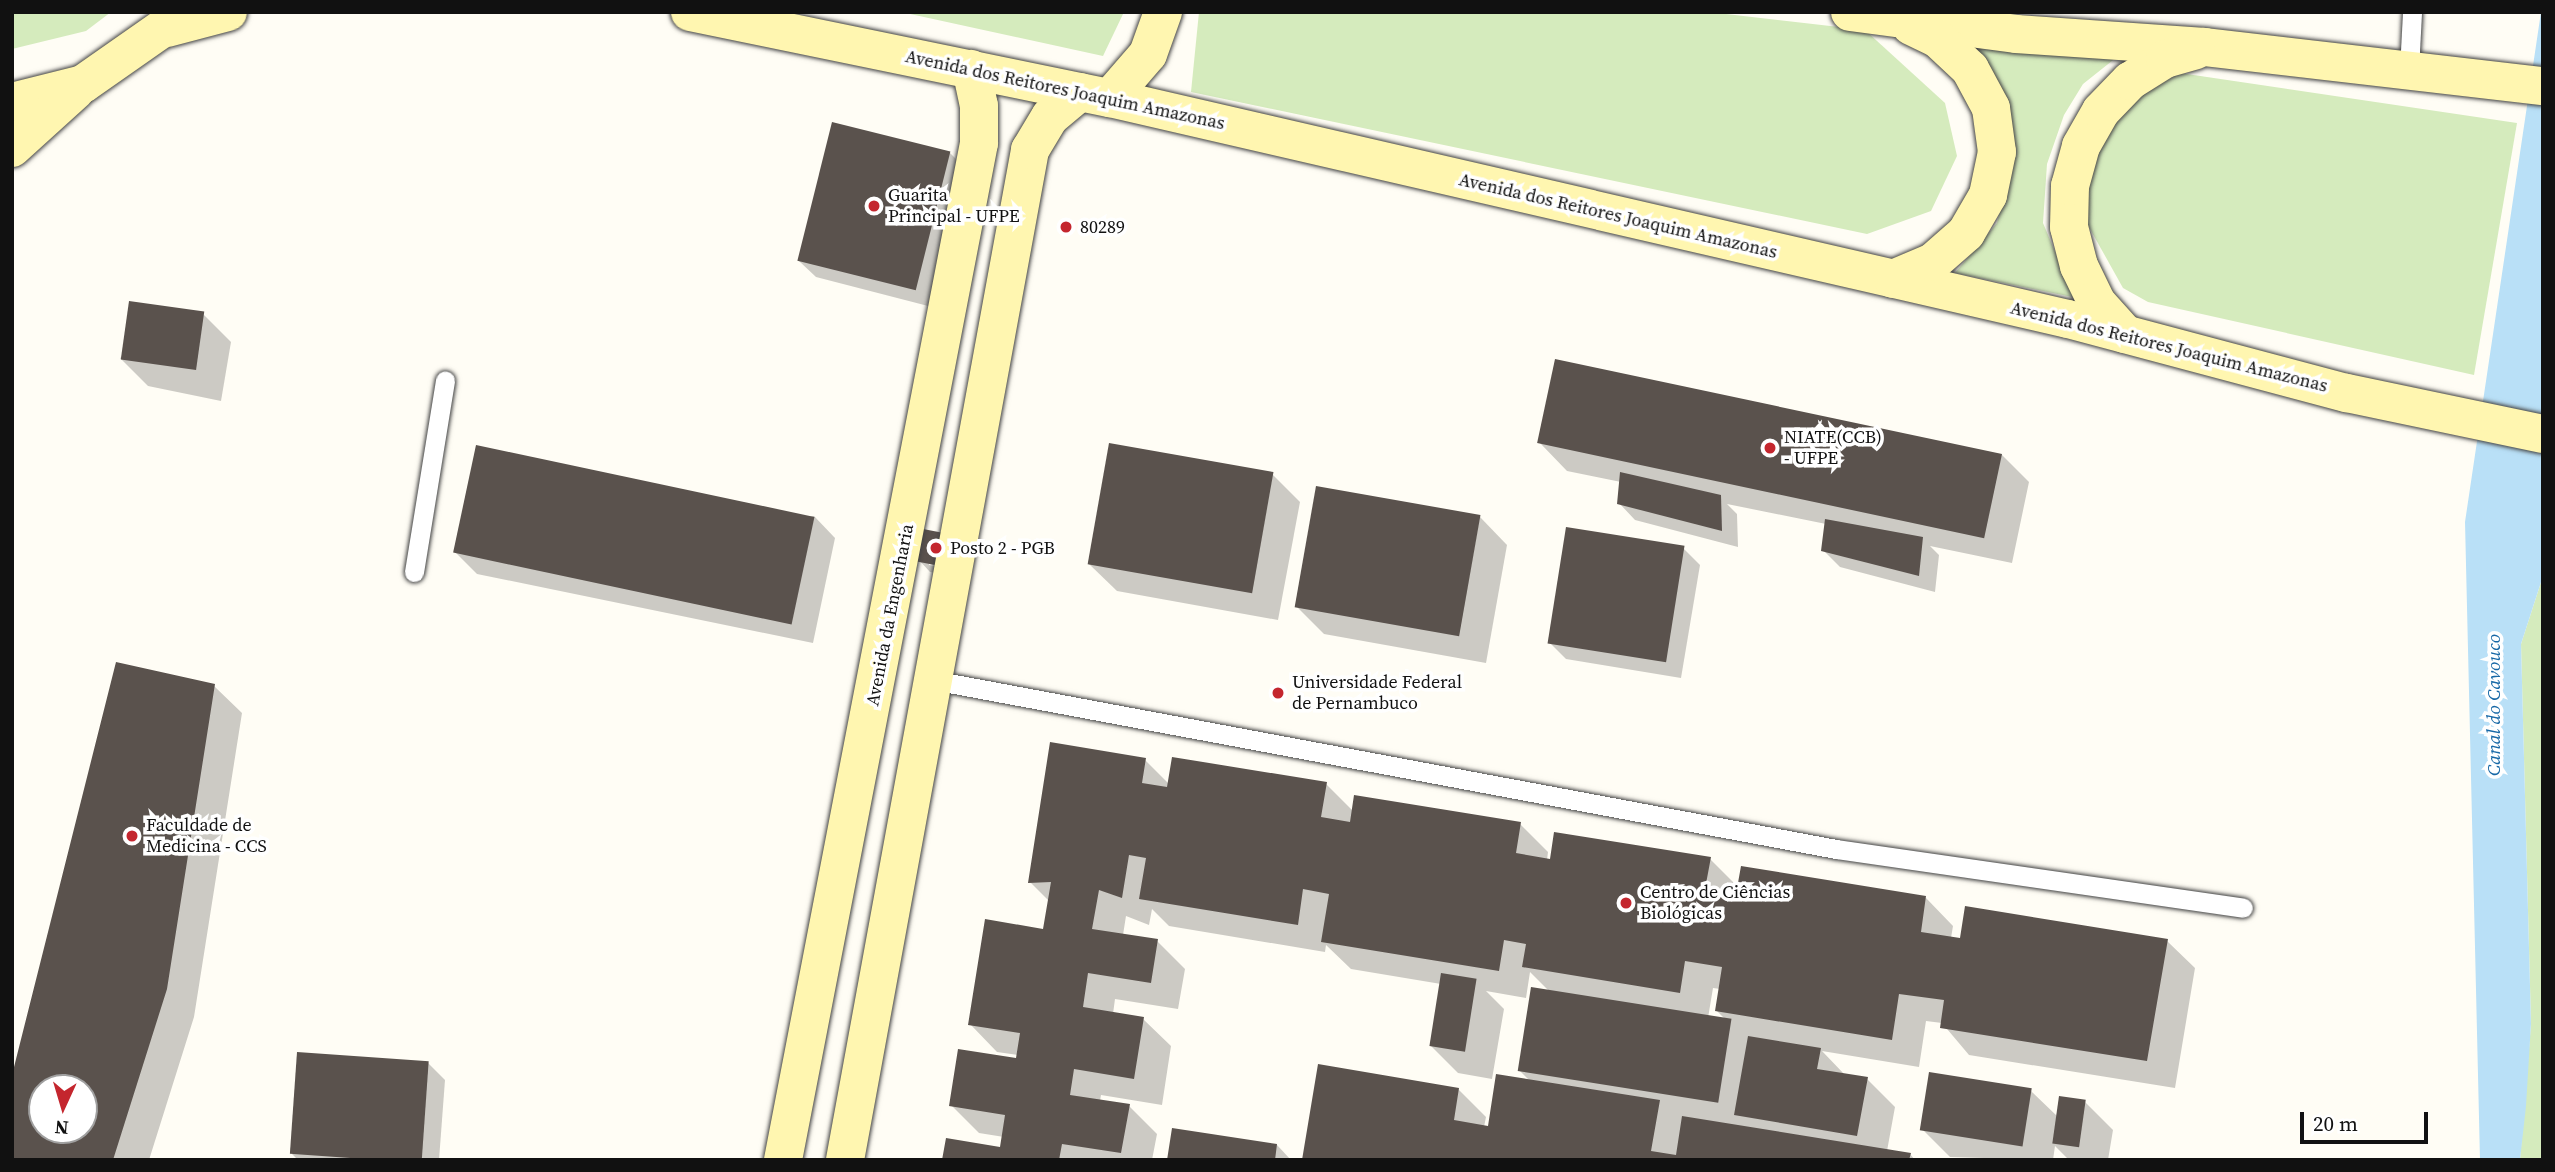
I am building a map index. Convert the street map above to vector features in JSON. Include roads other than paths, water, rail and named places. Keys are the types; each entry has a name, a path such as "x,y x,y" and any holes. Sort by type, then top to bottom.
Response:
{"street":[{"path":"12,148 83,83 176,20 228,12"},
{"name":"Avenida dos Reitores Joaquim Amazonas","path":"690,12 822,25 971,69 1095,95 1892,279 2125,334 2452,417 2543,434"},
{"path":"845,1160 1030,150 1050,117 1095,95 1148,54 1164,12"},
{"path":"1850,12 1899,20 2205,47 2524,84"},
{"path":"1892,279 1933,262 1966,233 1988,195 1997,152 1991,108 1970,69 1938,39 1899,20"},
{"path":"2125,334 2097,303 2078,266 2069,227 2070,186 2081,146 2101,111 2130,81 2165,59 2205,47"},
{"name":"Avenida da Engenharia","path":"783,1160 979,143 979,106 971,69"},
{"path":"12,102 83,83"}],"lane":[{"path":"2409,70 2412,12"},
{"path":"414,572 445,380"},
{"path":"933,680 1836,849 2243,908"}],"water":[{"name":"Canal do Cavouco","path":"2541,12 2543,576 2521,644 2531,1024 2520,1160 2480,1160 2465,522"}],"place":[{"name":"Guarita Principal - UFPE","path":"874,206"},
{"name":"80289","path":"1066,227"},
{"name":"NIATE(CCB) - UFPE","path":"1770,448"},
{"name":"Posto 2 - PGB","path":"936,548"},
{"name":"Universidade Federal de Pernambuco","path":"1278,693"},
{"name":"Faculdade de Medicina - CCS","path":"132,836"},
{"name":"Centro de Ciências Biológicas","path":"1626,903"}]}
